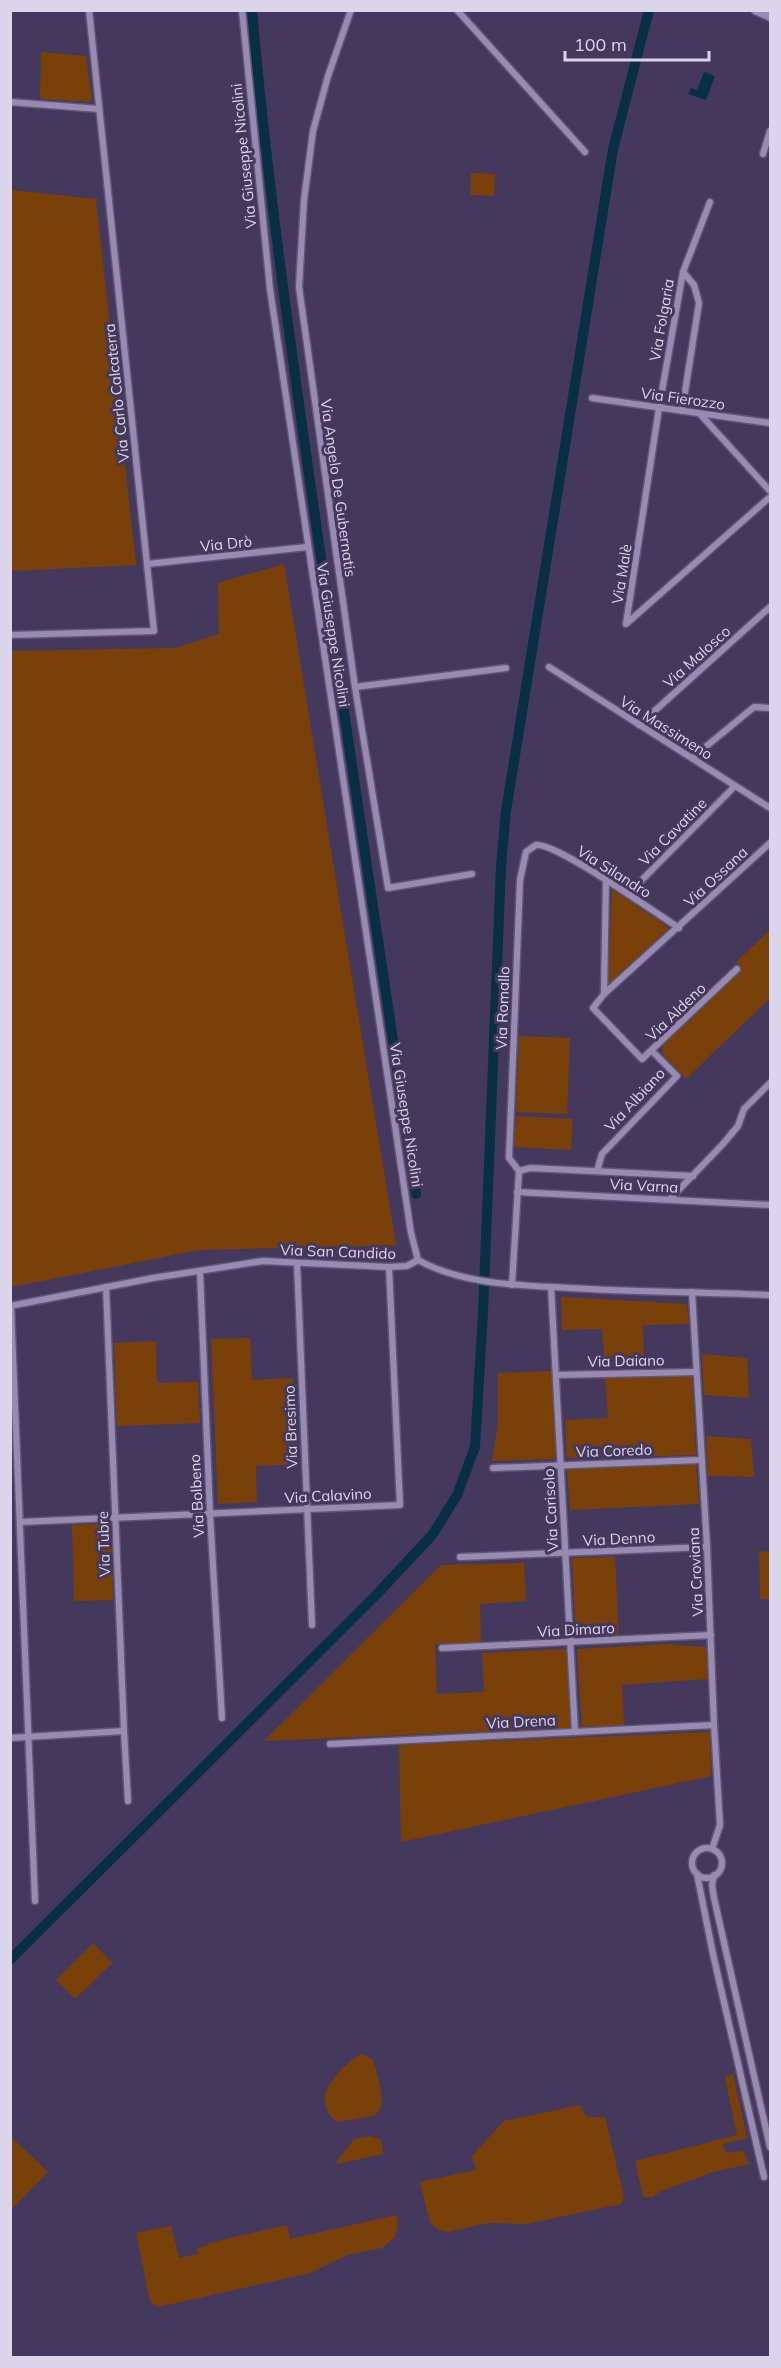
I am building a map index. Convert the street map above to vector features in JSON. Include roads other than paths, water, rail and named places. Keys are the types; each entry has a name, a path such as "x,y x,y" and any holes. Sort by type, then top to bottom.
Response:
{"street":[{"name":"Via Carlo Calcaterra","path":"10,635 154,631 89,10"},
{"name":"Via Giuseppe Nicolini","path":"242,10 270,289 411,1233 418,1260"},
{"name":"Via Angelo De Gubernatis","path":"351,10 328,76 313,131 303,209 299,287 355,687 388,888 472,874"},
{"path":"456,10 585,152"},
{"path":"756,10 771,16"},
{"path":"10,102 99,109"},
{"path":"763,154 771,131"},
{"name":"Via Folgaria","path":"659,408 682,273 710,202"},
{"name":"Via Folgaria","path":"682,273 694,285 699,303 682,411"},
{"name":"Via Fierozzo","path":"592,398 771,423"},
{"name":"Via Malè","path":"659,408 626,624 771,497"},
{"path":"700,414 771,491"},
{"name":"Via Drò","path":"147,564 307,548"},
{"name":"Via Malosco","path":"639,725 771,607"},
{"name":"Via Massimeno","path":"549,667 771,808"},
{"path":"355,687 506,668"},
{"path":"692,758 754,707 771,708"},
{"name":"Via Cavatine","path":"628,894 735,786"},
{"name":"Via Ossana","path":"604,994 771,843"},
{"name":"Via Silandro","path":"533,846 548,845 679,928"},
{"name":"Via Romallo","path":"519,1171 509,1158 519,891 523,860 526,852 533,846"},
{"path":"604,994 606,880"},
{"name":"Via Aldeno","path":"604,994 593,1008 642,1059 738,969"},
{"name":"Via Albiano","path":"597,1171 602,1154 677,1076 652,1051"},
{"path":"670,1200 738,1126 744,1108 771,1083"},
{"path":"512,1285 519,1171 530,1168 693,1176"},
{"name":"Via Varna","path":"517,1192 771,1204"},
{"path":"418,1260 470,1280 512,1285 771,1294"},
{"name":"Via San Candido","path":"11,1306 106,1287 263,1261 389,1267 407,1266 418,1260"},
{"name":"Via Bresimo","path":"297,1263 312,1625"},
{"name":"Via Calavino","path":"20,1522 400,1505 389,1267"},
{"name":"Via Bolbeno","path":"200,1272 210,1514 222,1718"},
{"name":"Via Tubre","path":"106,1287 123,1731 128,1801"},
{"name":"Via Carisolo","path":"551,1287 576,1732"},
{"name":"Via Croviana","path":"692,1292 720,1825 712,1849"},
{"path":"11,1306 35,1901"},
{"name":"Via Daiano","path":"556,1375 695,1372"},
{"name":"Via Coredo","path":"493,1468 700,1460"},
{"name":"Via Denno","path":"460,1557 707,1547"},
{"name":"Via Dimaro","path":"442,1648 711,1635"},
{"name":"Via Drena","path":"330,1744 714,1725"},
{"path":"10,1738 123,1731"},
{"path":"767,2177 746,2101 697,1874 692,1862 695,1853 703,1849 712,1849 721,1859 720,1868 714,1875 712,1885 714,1898 771,2147"},
{"path":"697,1874 706,1877 714,1875"},
{"path":"713,1954 723,1956 727,1952"},
{"path":"729,2026 742,2023"},
{"path":"746,2101 759,2097"},
{"path":"767,2177 771,2172"}],"water":[{"path":"704,72 715,76 706,100 688,94 691,88 697,90"}],"waterway":[{"path":"252,10 266,148 292,353 416,1194"},
{"path":"10,1960 378,1593 433,1534 457,1495 475,1447 483,1312 501,866 506,811 613,149 649,10"}]}
